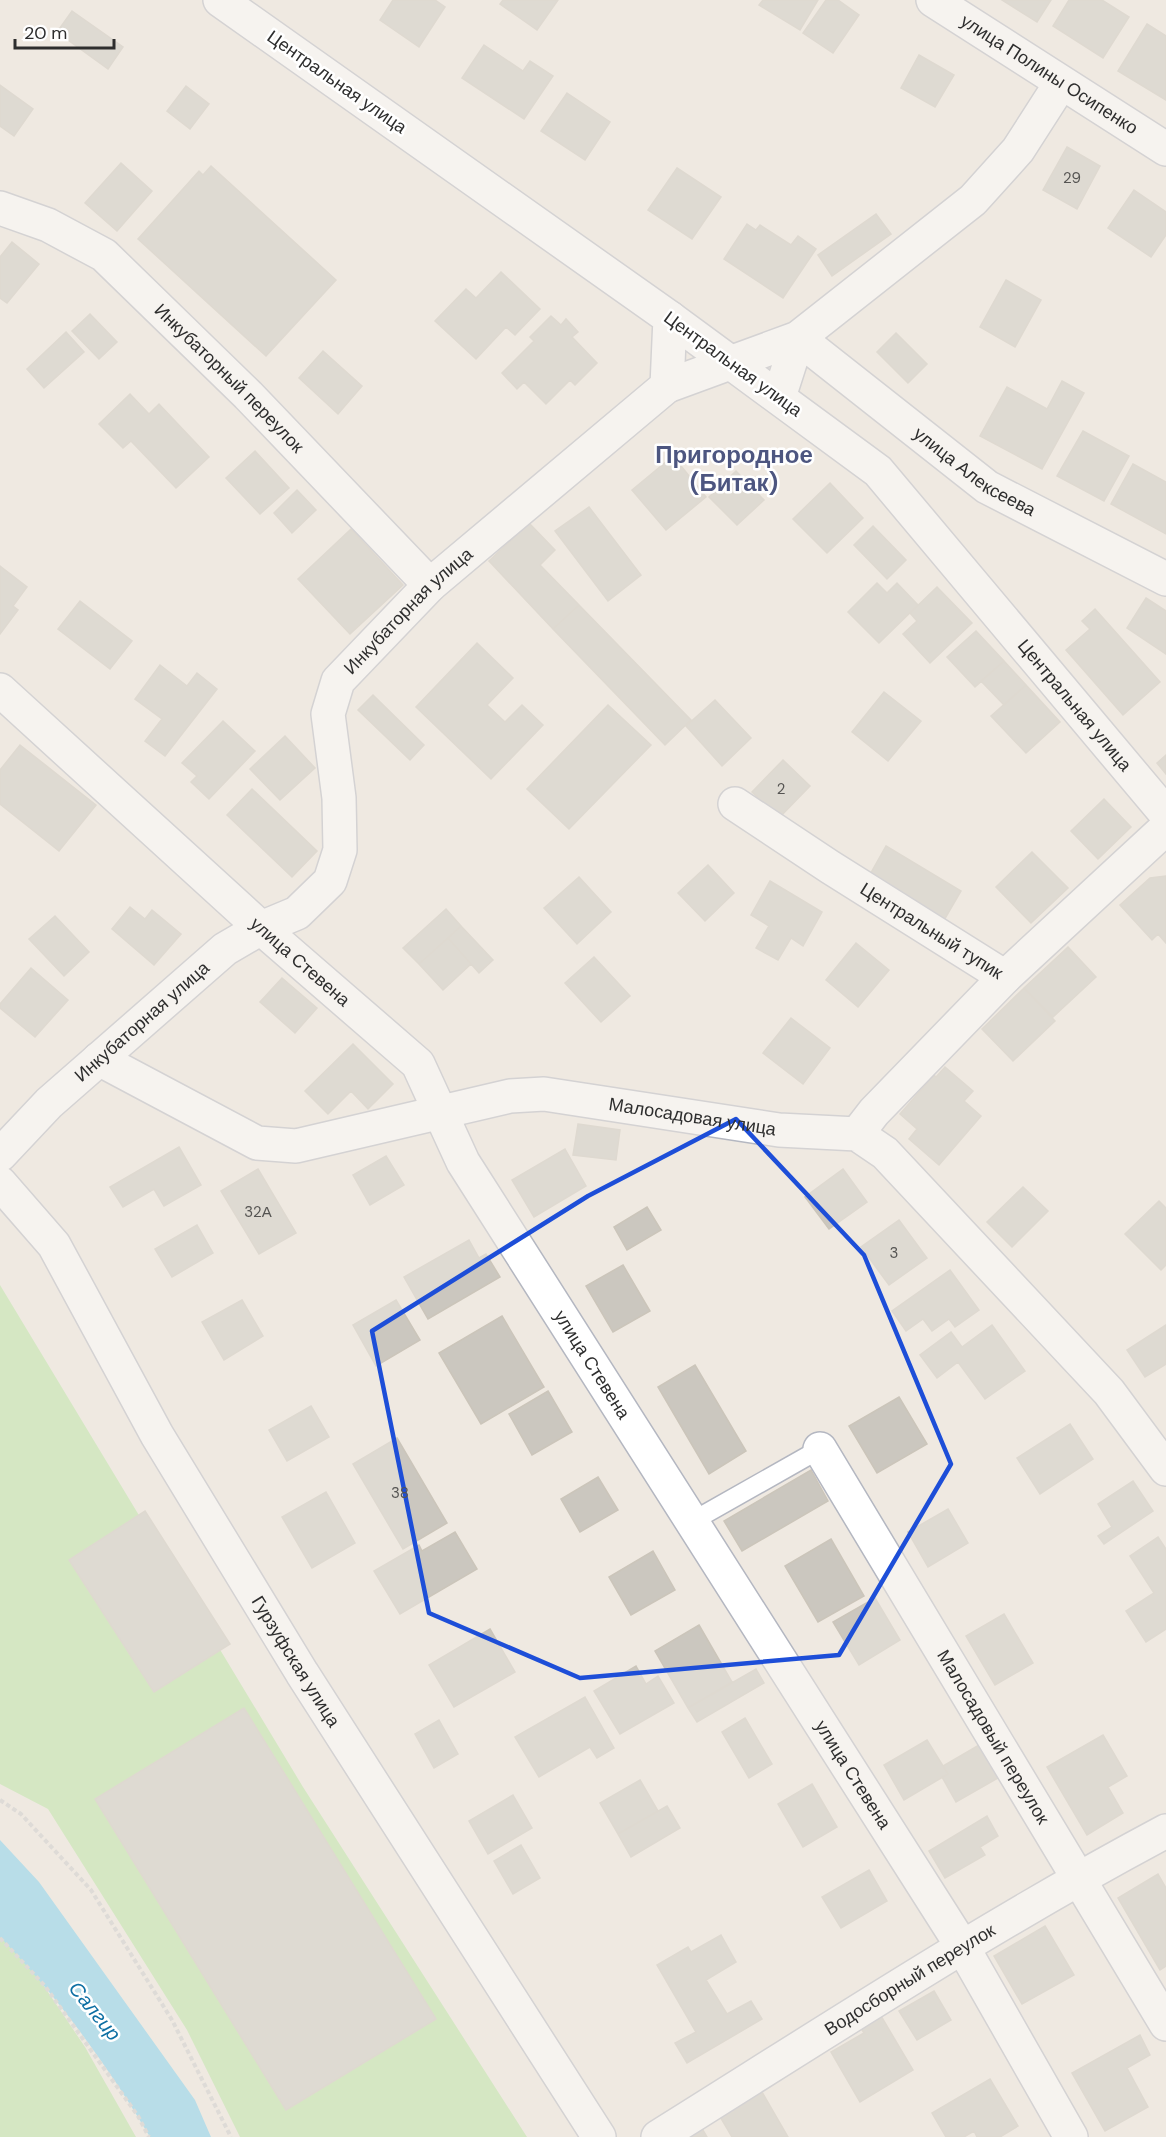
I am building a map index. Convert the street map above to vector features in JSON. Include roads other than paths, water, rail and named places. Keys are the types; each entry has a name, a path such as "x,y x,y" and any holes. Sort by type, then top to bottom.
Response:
{"street":[{"name":"Центральная улица","path":"220,0 732,362 878,471 1166,814"},
{"name":"улица Полины Осипенко","path":"933,0 1166,149"},
{"name":"Инкубаторная улица","path":"0,1155 50,1103 225,949 261,928 297,913 330,881 340,850 339,798 328,714 338,681 430,585 667,386 798,338 973,200 1018,150 1061,82"},
{"name":"Инкубаторный переулок","path":"0,208 48,225 104,255 248,395 430,585"},
{"path":"667,386 670,318"},
{"path":"779,397 798,338"},
{"name":"улица Алексеева","path":"798,338 987,487 1166,579"},
{"name":"улица Стевена","path":"0,690 261,928 418,1064 463,1162 962,1946 1071,2137"},
{"name":"Центральный тупик","path":"735,804 1005,977 1166,828"},
{"path":"1005,977 874,1112 856,1134 885,1153 1109,1392 1166,1469"},
{"name":"Малосадовая улица","path":"99,1059 257,1143 296,1146 510,1095 544,1094 779,1130 856,1134"},
{"name":"Гурзуфская улица","path":"0,1184 54,1245 157,1435 290,1654 599,2137"},
{"name":"Малосадовый переулок","path":"820,1449 1166,2024"},
{"name":"Водосборный переулок","path":"658,2137 962,1946 1078,1878 1166,1831"}],"lane":[{"path":"692,1522 820,1449"}],"water":[{"name":"Салгир","path":"0,1840 39,1882 195,2100 211,2137 150,2137 117,2084 81,2033 0,1937"}],"district":[{"name":"Пригородное (Битак)","path":"734,469"}]}
